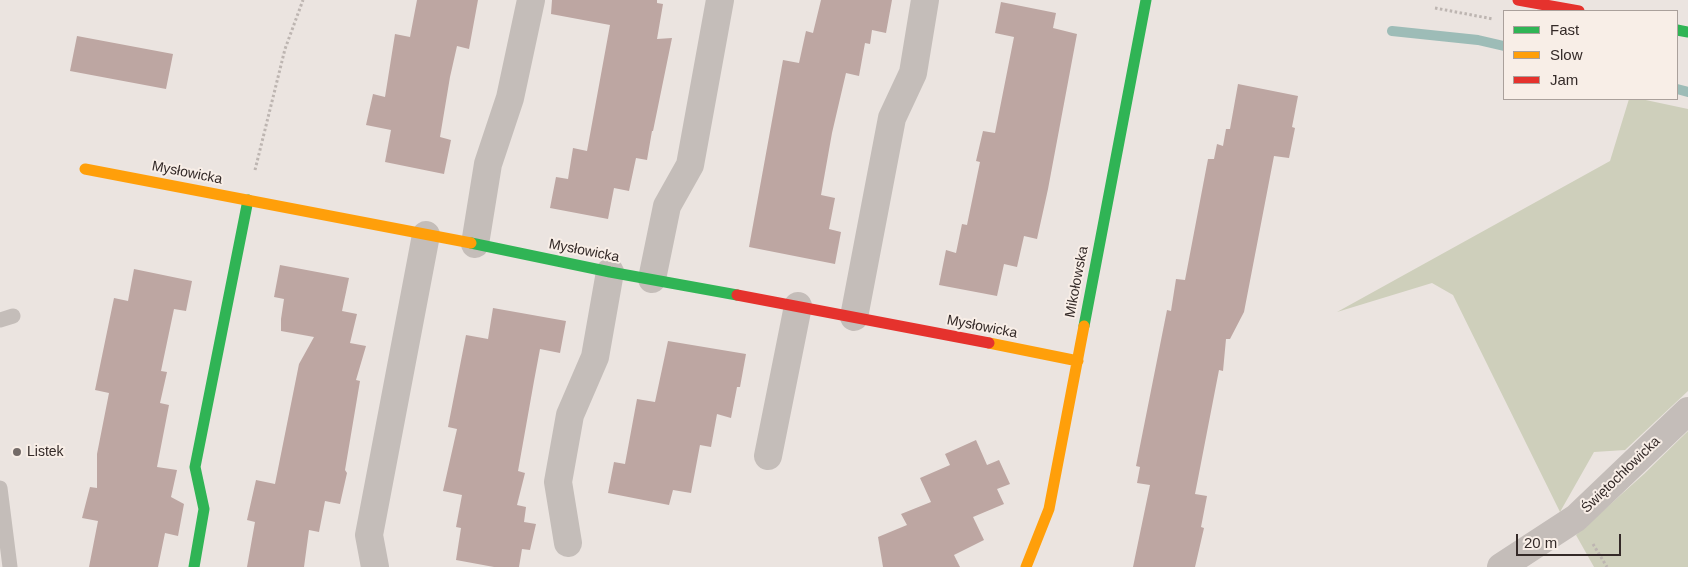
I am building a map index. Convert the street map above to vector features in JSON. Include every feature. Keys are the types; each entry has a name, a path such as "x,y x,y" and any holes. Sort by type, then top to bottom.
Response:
{"street":[{"path":"475,244 488,164 510,98 531,0"},
{"path":"652,279 667,206 690,165 720,0"},
{"path":"854,317 892,118 913,73 925,0"},
{"name":"Mikołowska","path":"1026,567 1050,509 1146,0"},
{"path":"1518,0 1573,10"},
{"name":"Mysłowicka","path":"85,169 1078,361"},
{"path":"194,567 204,509 195,468 248,200"},
{"path":"375,567 369,535 426,235"},
{"path":"568,542 558,482 570,415 595,357 610,272"},
{"path":"768,456 798,306"},
{"name":"Świętochłowicka","path":"1501,567 1576,518 1688,411"}],"lane":[{"path":"0,488 10,567"}],"path":[{"path":"248,200 285,49 303,0"},
{"path":"1435,8 1496,20"}],"green space":[{"path":"1629,100 1646,100 1688,109 1688,391 1625,450 1594,452 1560,512 1453,295 1432,283 1337,312 1610,161"},
{"path":"1688,431 1688,567 1594,567 1576,535 1644,474"}],"building":[{"path":"417,0 478,0 469,49 457,46 450,77 440,137 451,140 444,174 385,162 391,130 366,125 373,94 385,97 395,34 410,37"},
{"path":"552,0 657,0 657,3 663,4 657,39 672,38 647,160 636,158 629,191 614,188 608,219 550,208 556,177 568,179 573,148 587,151 610,25 551,14"},
{"path":"821,0 892,0 886,33 872,30 870,44 865,43 859,76 846,73 832,133 821,195 835,198 829,229 841,232 835,264 749,247 783,60 799,63 806,31 813,33"},
{"path":"1001,2 1056,13 1053,28 1077,34 1037,239 1024,236 1017,267 1004,264 997,296 939,285 946,250 956,253 962,224 967,225 980,162 976,161 983,131 995,133 1014,37 995,33"},
{"path":"77,36 173,54 166,89 70,71"},
{"path":"1238,84 1298,96 1292,127 1295,128 1289,158 1274,156 1244,312 1230,339 1226,339 1223,371 1219,370 1195,494 1207,496 1201,527 1204,528 1195,567 1133,567 1150,485 1137,483 1140,467 1136,466 1167,310 1171,311 1176,279 1185,280 1208,159 1214,159 1217,144 1223,146 1226,129 1230,129"},
{"path":"280,265 349,278 342,311 357,314 350,343 366,346 356,380 360,381 345,470 347,473 340,504 325,501 319,532 309,530 304,567 247,567 255,522 247,520 256,480 275,484 299,364 314,337 281,331 284,299 274,297"},
{"path":"134,269 192,281 186,311 174,309 161,371 167,372 160,403 169,405 157,467 177,470 171,497 184,504 178,536 165,533 158,567 89,567 98,521 82,518 90,487 97,488 97,454 109,393 95,390 114,298 128,301"},
{"path":"493,308 566,321 560,353 540,349 518,471 525,473 517,505 526,507 524,522 536,524 530,550 522,549 519,567 494,567 456,560 461,528 456,527 462,495 443,491 457,429 448,427 466,335 488,339"},
{"path":"668,341 746,354 740,387 737,387 731,418 717,414 711,447 700,445 691,493 673,490 669,505 608,493 614,462 625,464 637,399 655,402"},
{"path":"976,440 987,465 999,460 1010,484 997,489 1004,504 973,517 984,540 954,555 960,567 883,567 878,537 907,525 901,514 931,502 920,478 950,465 945,454"}],"waterway":[{"path":"1392,31 1478,40 1503,46"},
{"path":"1678,89 1688,92"}],"traffic: fast":[{"path":"1084,326 1146,0"},
{"path":"1678,30 1688,32"},
{"path":"194,567 204,509 195,467 248,200"},
{"path":"471,243 610,272 737,295"}],"traffic: slow":[{"path":"85,169 471,243"},
{"path":"1026,567 1049,509 1084,326"},
{"path":"989,343 1078,361"}],"traffic: jam":[{"path":"1518,0 1573,10"},
{"path":"737,295 989,343"}],"place":[{"name":"Listek","path":"17,452"}]}
